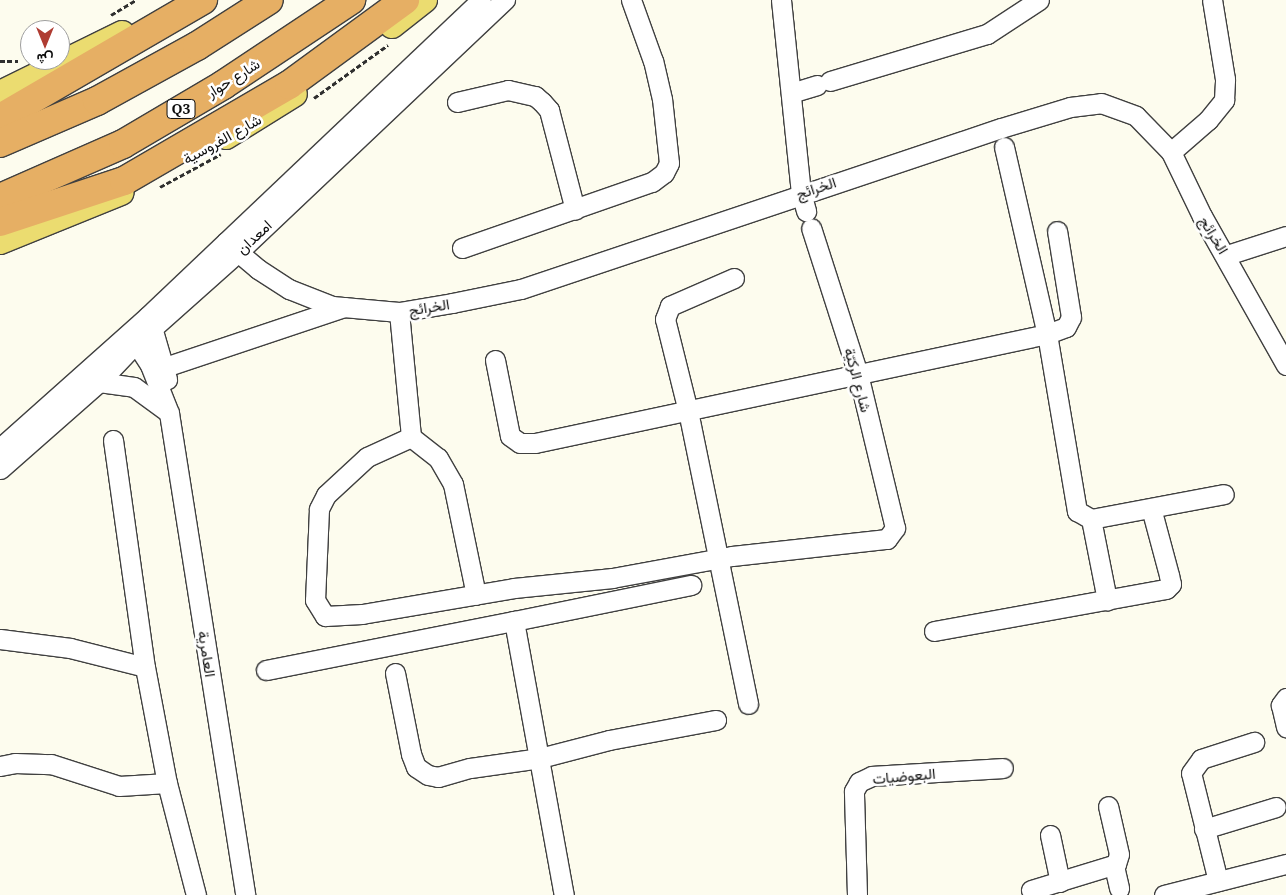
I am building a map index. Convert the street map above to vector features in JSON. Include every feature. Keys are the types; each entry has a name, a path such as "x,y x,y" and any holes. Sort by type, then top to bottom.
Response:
{"highway":[{"path":"0,118 203,0"},
{"path":"0,143 97,101 197,46 269,0"},
{"name":"شارع حوار","path":"0,198 123,144 223,85 351,0"},
{"path":"0,222 124,181 289,86 405,0"}],"main road":[{"path":"0,93 110,40 177,0"},
{"name":"شارع الفروسية","path":"0,242 126,191 267,114 425,0"}],"street":[{"name":"امعدان","path":"232,247 481,0"},
{"name":"امعدان","path":"0,448 133,338 505,0"},
{"path":"462,248 652,182 664,173 669,163 658,80 631,0"},
{"name":"شارع الركيّة","path":"719,558 887,539 895,528 858,374 801,193 781,0"},
{"path":"791,93 987,34 1039,0"},
{"path":"1171,152 1208,120 1224,100 1225,79 1212,0"},
{"path":"457,102 508,90 535,96 542,102 549,110 575,210"},
{"name":"الخرائج","path":"232,247 288,289 332,306 399,312 521,289 801,193 1070,107 1101,103 1119,108 1136,116 1171,152 1202,216 1227,255 1259,321 1286,365"},
{"path":"1004,147 1047,334 1077,511 1091,519 1224,494"},
{"path":"495,360 510,436 520,443 535,443 1047,334 1066,327 1071,317 1057,231"},
{"path":"1227,255 1286,236"},
{"path":"734,278 670,306 666,312 665,325 688,411 748,704"},
{"path":"165,367 344,307"},
{"path":"399,312 411,437 438,458 453,484 476,595"},
{"path":"151,322 165,367 170,395 168,413"},
{"name":"امعدان","path":"0,469 99,382 133,338"},
{"path":"133,338 150,365 168,413"},
{"path":"99,382 134,387 168,413"},
{"name":"العامرية","path":"168,413 244,895"},
{"path":"411,437 367,457 326,495 319,509 315,600 320,610 332,617 514,588 612,578 719,558"},
{"path":"113,440 144,667 167,783 196,895"},
{"path":"934,632 1166,589 1171,584 1151,508"},
{"path":"1091,519 1107,600"},
{"path":"266,670 691,586"},
{"path":"514,621 564,895"},
{"path":"0,639 70,648 144,667"},
{"path":"395,672 411,754 416,767 428,776 438,777 470,768 540,758 609,740 716,720"},
{"path":"1286,698 1281,705 1286,727"},
{"path":"1209,887 1204,828 1191,782 1193,767 1201,758 1254,742"},
{"path":"0,766 15,763 51,764 119,786 167,783"},
{"name":"البعوضيات","path":"856,895 854,791 859,782 872,776 1003,768"},
{"path":"1108,806 1119,854 1114,866 1120,892"},
{"path":"1204,828 1276,807"},
{"path":"1050,835 1060,882"},
{"path":"1164,895 1209,887 1286,864"},
{"path":"1031,890 1114,866"}],"path":[{"path":"0,61 20,58"}]}
